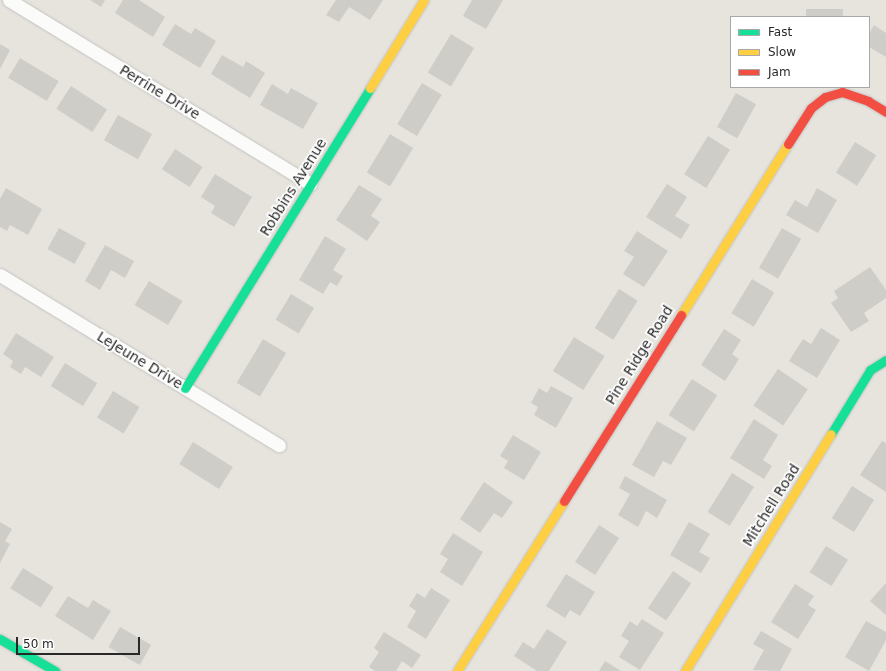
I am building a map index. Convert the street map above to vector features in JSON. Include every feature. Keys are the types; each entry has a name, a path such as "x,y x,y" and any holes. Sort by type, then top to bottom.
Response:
{"street":[{"name":"Perrine Drive","path":"9,0 310,184"},
{"name":"Robbins Avenue","path":"185,388 424,0"},
{"name":"Pine Ridge Road","path":"461,669 811,108 825,97 842,92 868,101 886,112"},
{"name":"LeJeune Drive","path":"0,275 279,445"},
{"name":"Mitchell Road","path":"685,671 870,370 886,360"},
{"path":"0,639 55,671"}],"building":[{"path":"90,0 105,0 101,7"},
{"path":"123,0 139,0 165,17 153,37 115,13"},
{"path":"336,0 383,0 370,20 349,7 339,22 326,15"},
{"path":"472,0 503,0 486,29 463,16"},
{"path":"806,9 843,9 843,16 806,16"},
{"path":"175,24 191,34 195,28 216,41 200,68 162,45"},
{"path":"874,25 886,33 886,57 870,48 870,32"},
{"path":"451,34 474,48 451,86 428,73"},
{"path":"0,44 10,50 0,69"},
{"path":"222,55 243,67 246,61 265,73 250,98 211,74"},
{"path":"20,58 59,81 47,101 8,78"},
{"path":"422,83 442,95 417,136 397,124"},
{"path":"272,84 288,94 291,88 318,103 303,129 260,105"},
{"path":"71,86 107,109 92,132 56,109"},
{"path":"736,93 756,104 737,138 717,127"},
{"path":"118,115 152,134 138,159 104,140"},
{"path":"390,134 413,148 390,186 367,173"},
{"path":"708,136 730,150 706,188 684,174"},
{"path":"855,142 876,155 857,186 836,173"},
{"path":"175,149 203,167 190,187 162,169"},
{"path":"215,174 252,197 234,227 211,213 215,206 201,197"},
{"path":"667,184 687,197 675,216 690,225 681,239 646,217"},
{"path":"359,185 382,199 371,216 380,222 367,241 336,220"},
{"path":"6,188 42,209 28,235 10,225 7,231 0,227 0,199"},
{"path":"817,188 837,200 818,233 786,215 795,200 807,207"},
{"path":"59,228 86,243 74,264 47,249"},
{"path":"782,228 801,239 778,279 759,268"},
{"path":"637,231 668,251 644,287 623,274 634,257 624,251"},
{"path":"325,236 346,249 333,270 343,276 337,286 330,282 323,294 299,280"},
{"path":"105,245 134,261 125,278 111,270 100,290 85,281"},
{"path":"870,267 886,290 886,298 864,313 869,321 851,332 831,303 838,298 834,291"},
{"path":"752,279 774,292 754,327 731,313"},
{"path":"149,281 182,301 168,325 135,305"},
{"path":"619,289 638,301 613,340 595,328"},
{"path":"291,294 314,308 299,334 276,320"},
{"path":"821,328 840,340 817,378 789,361 803,339 811,344"},
{"path":"724,329 741,340 732,354 739,359 725,381 701,365"},
{"path":"16,333 54,357 41,377 25,367 21,374 10,367 13,361 3,354"},
{"path":"574,337 605,356 583,390 553,371"},
{"path":"263,339 286,353 260,397 237,383"},
{"path":"65,363 97,383 83,406 51,386"},
{"path":"778,369 808,389 783,426 753,405"},
{"path":"692,379 717,395 694,431 669,415"},
{"path":"551,386 573,398 556,428 534,415 538,407 531,403 539,388 547,393"},
{"path":"113,391 140,407 124,434 97,418"},
{"path":"754,419 778,435 763,460 772,466 764,479 730,458"},
{"path":"657,421 687,438 671,465 663,461 654,477 632,465"},
{"path":"513,435 541,452 524,480 504,468 508,461 500,456"},
{"path":"882,441 886,443 886,492 860,475"},
{"path":"193,442 233,467 219,489 179,464"},
{"path":"732,473 754,487 730,526 708,512"},
{"path":"625,476 667,500 657,518 646,511 638,527 618,515 630,494 619,488"},
{"path":"484,482 513,502 502,518 494,513 480,533 460,519"},
{"path":"852,486 874,500 854,532 832,518"},
{"path":"0,522 12,529 5,541 10,544 0,563"},
{"path":"689,522 710,534 699,552 710,558 701,573 670,555"},
{"path":"599,525 619,538 595,575 575,562"},
{"path":"453,533 483,552 462,586 440,572 448,559 440,554"},
{"path":"826,546 848,560 832,586 810,572"},
{"path":"23,568 54,587 41,607 10,588"},
{"path":"673,571 691,583 666,621 648,608"},
{"path":"566,574 595,592 580,616 570,610 565,618 546,606"},
{"path":"886,583 886,615 870,601"},
{"path":"795,584 814,596 808,605 816,610 798,639 771,622"},
{"path":"431,588 450,600 426,639 407,627 416,611 409,606 417,593 425,598"},
{"path":"68,596 88,608 93,600 111,611 93,640 55,616"},
{"path":"642,619 664,633 640,670 619,657 629,641 621,636 630,621 637,626"},
{"path":"866,621 886,632 886,640 869,671 845,657"},
{"path":"120,627 151,645 140,665 108,647"},
{"path":"547,629 567,642 549,671 537,671 514,656 523,642 534,649"},
{"path":"761,631 792,649 780,671 753,670 764,650 753,644"},
{"path":"384,632 421,655 412,668 402,661 396,671 375,671 369,667 379,652 374,648"},
{"path":"605,661 621,671 599,671"}],"traffic: fast":[{"path":"185,388 370,88"},
{"path":"831,434 870,370 886,360"},
{"path":"0,639 55,671"}],"traffic: slow":[{"path":"370,88 424,0"},
{"path":"681,315 788,144"},
{"path":"685,671 831,434"},
{"path":"457,671 564,501"}],"traffic: jam":[{"path":"788,144 811,108 825,97 842,92 868,101 886,112"},
{"path":"564,501 681,315"}]}
